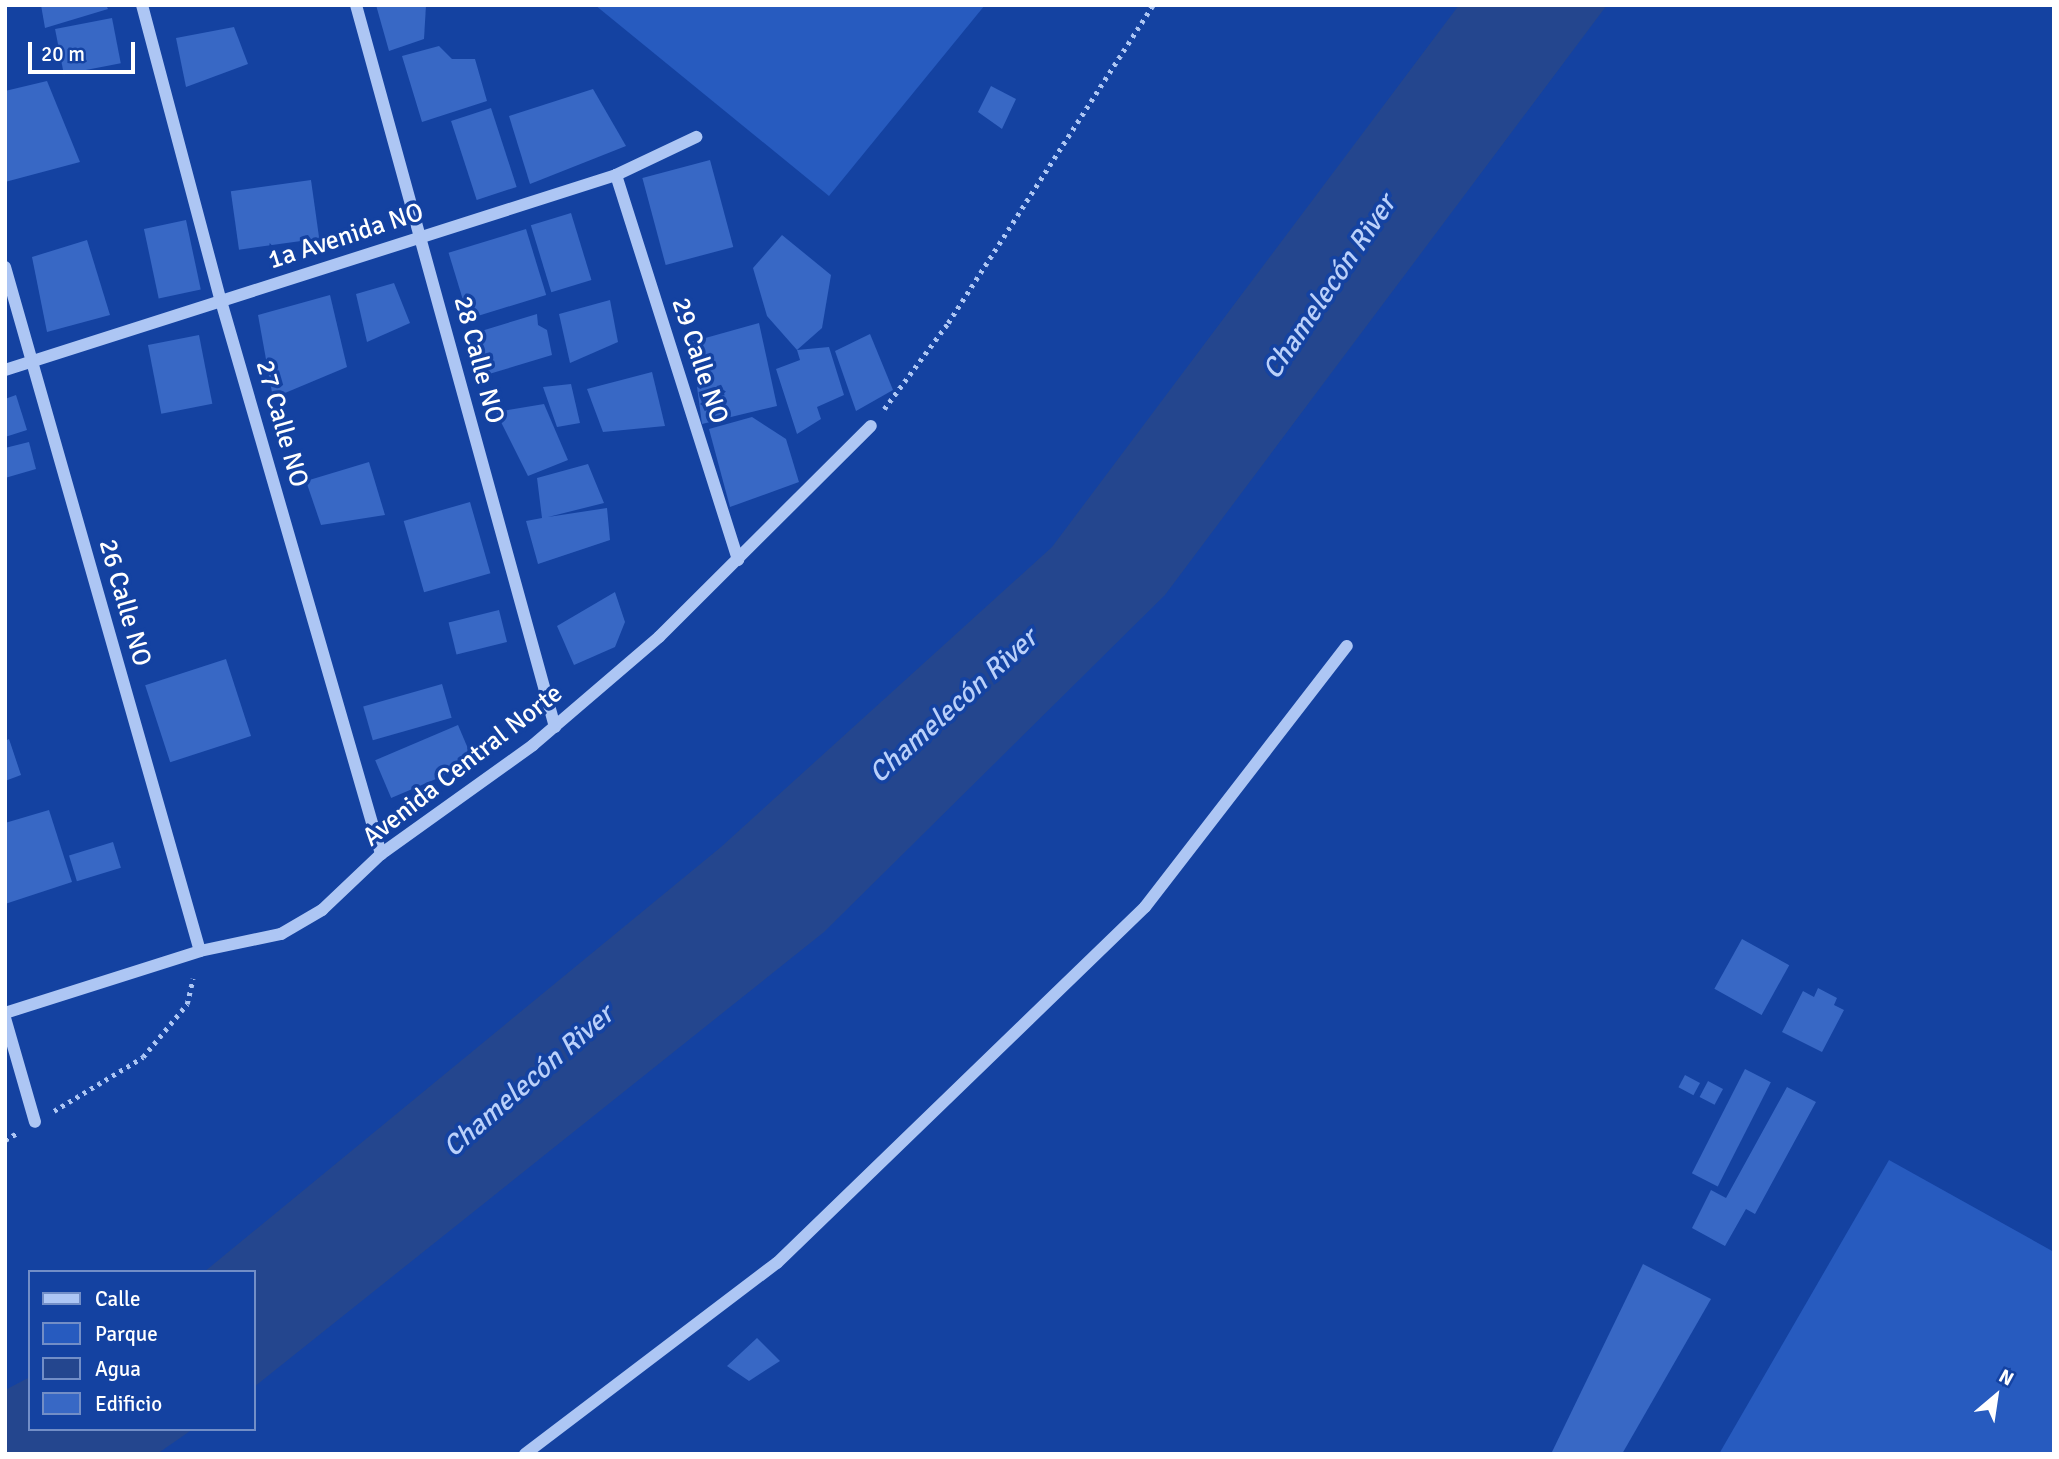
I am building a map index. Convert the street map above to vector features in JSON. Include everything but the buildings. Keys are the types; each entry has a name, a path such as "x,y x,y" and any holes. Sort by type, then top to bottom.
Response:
{"street":[{"name":"27 Calle NO","path":"142,5 221,301 381,855"},
{"name":"28 Calle NO","path":"356,5 555,727"},
{"name":"1a Avenida NO","path":"5,370 616,175 696,137"},
{"name":"29 Calle NO","path":"616,175 738,560"},
{"name":"26 Calle NO","path":"5,267 200,951"},
{"name":"Avenida Central Norte","path":"5,1016 200,951 281,934 322,910 381,855 555,727 738,560 872,426"},
{"path":"525,1454 777,1263 1144,907 1347,646"},
{"path":"5,1016 35,1122"}],"path":[{"path":"872,426 948,323 1153,5"},
{"path":"5,1140 143,1057 187,1004 200,951"}],"green space":[{"path":"595,5 985,5 829,196"},
{"path":"1889,1160 2054,1252 2054,1454 1719,1454"}],"water":[{"name":"Chamelecón River","path":"1459,5 1607,5 1165,595 824,932 256,1385 256,1270 206,1270 721,847 1052,547"},
{"path":"28,1378 28,1431 190,1431 157,1454 5,1454 5,1390"}]}
